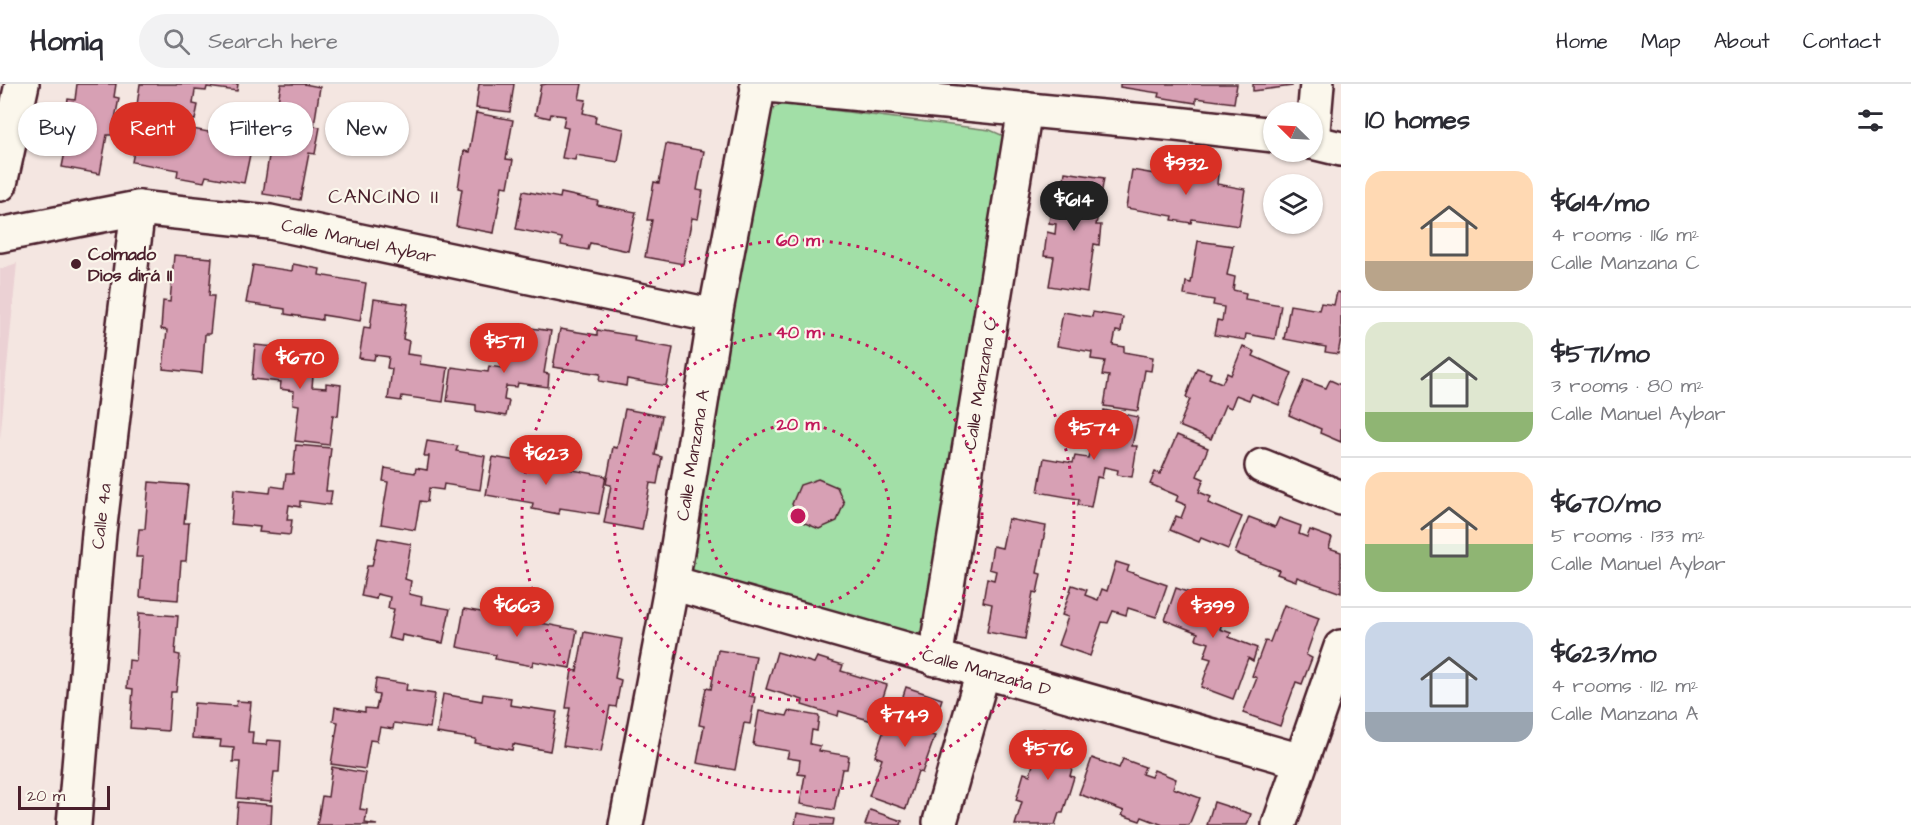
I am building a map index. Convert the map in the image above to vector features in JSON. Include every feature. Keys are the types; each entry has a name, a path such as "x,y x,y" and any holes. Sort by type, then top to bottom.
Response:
{"street":[{"path":"0,184 22,84"},
{"path":"758,84 1263,134"},
{"name":"Calle Manzana A","path":"626,825 672,583 715,316 758,84"},
{"path":"1315,102 1317,84"},
{"name":"Calle Manzana C","path":"934,659 1025,109"},
{"path":"1323,145 1341,149"},
{"name":"Calle Manuel Aybar","path":"0,235 138,208 270,222 715,316"},
{"name":"Calle 4a","path":"74,825 99,533 138,208"},
{"path":"1262,466 1341,498"},
{"name":"Calle Manzana D","path":"672,583 1301,761"},
{"path":"1279,825 1341,647"},
{"path":"940,822 983,672"}],"shaded area":[{"path":"17,263 0,440 0,269"}],"green space":[{"path":"784,104 990,130 1006,137 926,629 918,634 909,635 691,572 761,127 769,112"}],"building":[{"path":"77,84 116,84 114,97 119,98 118,102 109,102 109,135 107,135 100,174 62,167 64,156 97,156 97,102 67,102 68,99 75,100"},
{"path":"140,84 238,84 237,91 207,87 206,91 195,90 193,102 137,102"},
{"path":"281,84 320,87 314,126 320,127 315,154 313,154 313,102 278,102"},
{"path":"479,84 514,84 510,112 476,108"},
{"path":"582,84 579,99 586,100 583,113 596,116 595,123 624,129 618,162 576,155 575,160 562,158 568,128 563,127 565,116 551,114 550,118 535,115 541,85"},
{"path":"1120,84 1237,84 1234,103 1196,98 1196,103 1158,97 1159,93 1120,87"},
{"path":"1253,84 1292,84 1292,86 1253,91"},
{"path":"476,113 513,120 506,159 513,160 508,187 502,186 494,233 456,226 462,189 458,188 464,151 469,152"},
{"path":"196,130 208,132 208,156 250,156 244,183 206,176 204,182 177,177 178,170 132,162 133,156 196,156"},
{"path":"666,144 704,151 697,190 703,191 698,219 692,218 683,264 645,257 652,220 647,220 654,182 659,183"},
{"path":"269,156 308,156 300,200 263,194"},
{"path":"1162,165 1186,169 1184,176 1193,178 1195,171 1218,174 1217,184 1245,189 1239,226 1192,219 1191,223 1172,220 1173,216 1126,208 1132,170 1161,175"},
{"path":"1065,172 1104,178 1096,225 1101,225 1099,245 1094,244 1087,292 1049,286 1054,257 1044,256 1047,232 1055,234 1056,224 1049,223 1052,199 1061,201"},
{"path":"523,191 560,198 561,193 598,201 597,205 636,212 628,251 590,243 588,250 561,245 562,238 516,229"},
{"path":"1198,241 1233,246 1227,275 1235,277 1233,290 1246,293 1245,299 1281,305 1275,339 1246,334 1245,340 1214,335 1217,320 1222,321 1224,307 1213,305 1214,300 1184,295 1186,282 1191,283"},
{"path":"174,255 212,258 209,296 214,296 210,334 205,334 202,373 163,369 167,330 161,329 163,301 170,302"},
{"path":"293,264 320,269 319,275 366,283 360,321 322,315 322,320 285,314 285,309 246,303 253,265 292,271"},
{"path":"1337,292 1341,293 1341,338 1338,354 1325,352 1326,347 1284,339 1290,305 1319,310 1321,303 1334,305"},
{"path":"374,299 408,304 403,339 409,341 407,354 421,356 420,364 448,368 443,402 402,396 401,401 388,399 392,369 387,368 389,357 375,355 374,360 359,358 364,327 370,328"},
{"path":"1063,312 1092,317 1093,312 1123,317 1121,332 1116,331 1113,345 1124,347 1124,352 1153,357 1151,371 1145,370 1138,411 1104,406 1109,376 1102,375 1105,361 1091,359 1092,352 1057,346"},
{"path":"517,326 551,331 544,373 549,374 548,387 518,383 517,387 506,386 504,400 509,401 506,416 476,411 476,405 447,401 452,367 488,372 489,366 502,368 505,354 512,355"},
{"path":"560,329 597,335 597,330 635,336 634,341 673,348 666,386 627,379 626,386 599,381 600,374 553,367"},
{"path":"298,343 311,345 308,375 313,376 312,387 326,388 326,383 341,385 338,416 333,415 329,445 295,441 299,405 293,404 294,391 280,389 281,382 252,379 255,345 297,349"},
{"path":"1243,346 1255,352 1253,356 1292,373 1279,405 1252,394 1249,400 1236,395 1231,408 1225,405 1211,439 1179,426 1190,399 1186,397 1197,368 1211,373 1209,378 1222,383 1227,373 1231,375"},
{"path":"1304,380 1326,388 1330,380 1341,385 1341,442 1320,433 1321,429 1289,415"},
{"path":"625,409 662,416 655,455 662,457 657,484 650,483 642,530 604,523 611,485 606,484 613,447 617,448"},
{"path":"1104,410 1138,417 1132,446 1137,446 1132,477 1117,475 1118,470 1104,467 1102,478 1097,477 1091,507 1078,505 1079,499 1038,492 1044,458 1073,463 1075,456 1088,458 1091,445 1097,446"},
{"path":"1177,435 1208,448 1197,476 1204,479 1199,492 1211,497 1208,503 1242,517 1228,549 1201,538 1199,542 1170,530 1176,516 1181,518 1186,505 1176,501 1178,496 1150,484 1155,472 1160,474"},
{"path":"427,441 458,446 456,451 485,456 480,490 444,484 443,490 429,488 427,502 420,501 415,530 381,524 388,482 383,481 385,468 415,473 416,468 427,470 429,456 424,456"},
{"path":"296,445 331,448 326,491 332,491 330,505 300,501 300,507 289,505 287,520 292,520 290,535 259,532 260,527 231,524 234,489 270,493 271,486 284,488 286,474 293,474"},
{"path":"493,457 530,463 531,458 568,465 567,469 606,476 599,514 560,508 559,514 532,509 533,503 486,495"},
{"path":"818,479 837,487 844,503 837,521 819,529 800,521 792,504 800,485"},
{"path":"149,482 188,485 184,523 189,523 186,561 181,561 178,600 140,597 143,557 136,557 139,529 145,529"},
{"path":"1249,517 1275,527 1279,518 1301,526 1299,534 1307,537 1310,530 1332,538 1329,548 1341,552 1341,593 1297,577 1296,581 1277,574 1279,570 1235,553"},
{"path":"1008,519 1046,526 1037,573 1041,574 1037,593 1033,592 1025,639 987,632 992,604 983,602 987,578 994,580 996,571 989,569 993,546 1002,548"},
{"path":"378,538 411,544 405,579 411,581 409,594 422,597 421,604 450,609 443,643 402,635 401,641 388,638 394,609 388,608 390,597 377,594 376,599 361,596 367,566 372,566"},
{"path":"1116,562 1129,566 1127,571 1167,585 1156,617 1128,608 1126,615 1113,611 1108,623 1102,622 1090,656 1058,645 1068,617 1062,615 1072,585 1087,590 1085,595 1098,600 1102,589 1107,591"},
{"path":"1176,588 1204,598 1206,593 1235,603 1230,617 1225,616 1220,629 1231,633 1229,637 1257,648 1253,661 1248,658 1233,699 1201,687 1211,659 1204,657 1209,643 1196,639 1198,633 1165,620"},
{"path":"1284,605 1319,618 1306,655 1312,658 1302,684 1296,682 1280,726 1243,713 1257,678 1252,676 1265,641 1270,642"},
{"path":"464,609 503,616 505,610 531,615 530,621 577,630 570,668 533,661 532,666 495,659 496,655 457,647"},
{"path":"139,613 178,616 175,654 180,655 176,692 171,692 168,731 130,728 133,689 127,688 129,660 136,661"},
{"path":"584,632 622,639 615,678 621,680 616,707 610,706 601,752 563,746 570,708 566,708 572,670 577,671"},
{"path":"718,650 756,656 749,696 755,697 750,724 744,723 735,770 697,763 704,726 699,725 706,688 711,689"},
{"path":"777,652 814,663 817,657 843,665 841,671 887,685 875,722 839,711 838,716 802,705 803,700 766,689"},
{"path":"376,679 407,684 406,690 435,694 430,728 394,723 393,729 380,727 377,741 370,740 365,769 331,764 338,722 333,721 335,707 365,712 365,708 376,709 379,695 374,694"},
{"path":"906,687 942,699 930,735 935,736 922,773 918,771 906,809 869,796 882,759 875,756 884,730 891,732"},
{"path":"443,694 482,701 483,694 511,698 510,705 557,712 550,751 513,744 512,750 475,743 476,739 437,733"},
{"path":"237,701 251,702 248,732 253,732 252,744 266,745 267,740 281,741 279,772 274,772 271,801 237,798 240,762 233,762 234,748 220,747 221,740 192,738 194,703 236,706"},
{"path":"759,711 787,716 789,711 819,716 817,731 812,730 810,744 820,746 819,751 849,756 847,769 842,769 834,810 800,804 805,775 798,774 800,760 787,758 789,751 753,745"},
{"path":"1043,729 1080,740 1070,776 1074,777 1063,813 1059,813 1055,825 1015,825 1022,802 1016,800 1024,773 1030,775"},
{"path":"1092,758 1119,768 1123,759 1145,767 1142,774 1151,777 1154,770 1176,779 1173,788 1200,798 1189,825 1163,825 1142,817 1140,821 1122,815 1124,811 1079,794"},
{"path":"332,767 366,773 360,809 367,810 365,823 377,825 317,825 322,796 328,797"},
{"path":"238,802 272,805 271,825 236,825"},
{"path":"1214,802 1251,814 1247,825 1207,825"},
{"path":"870,810 902,821 901,825 865,825"},
{"path":"797,813 834,819 833,825 795,825"}],"place":[{"name":"Colmado Dios dirá II","path":"76,264"}],"district":[{"name":"CANCINO II","path":"384,196"}]}
